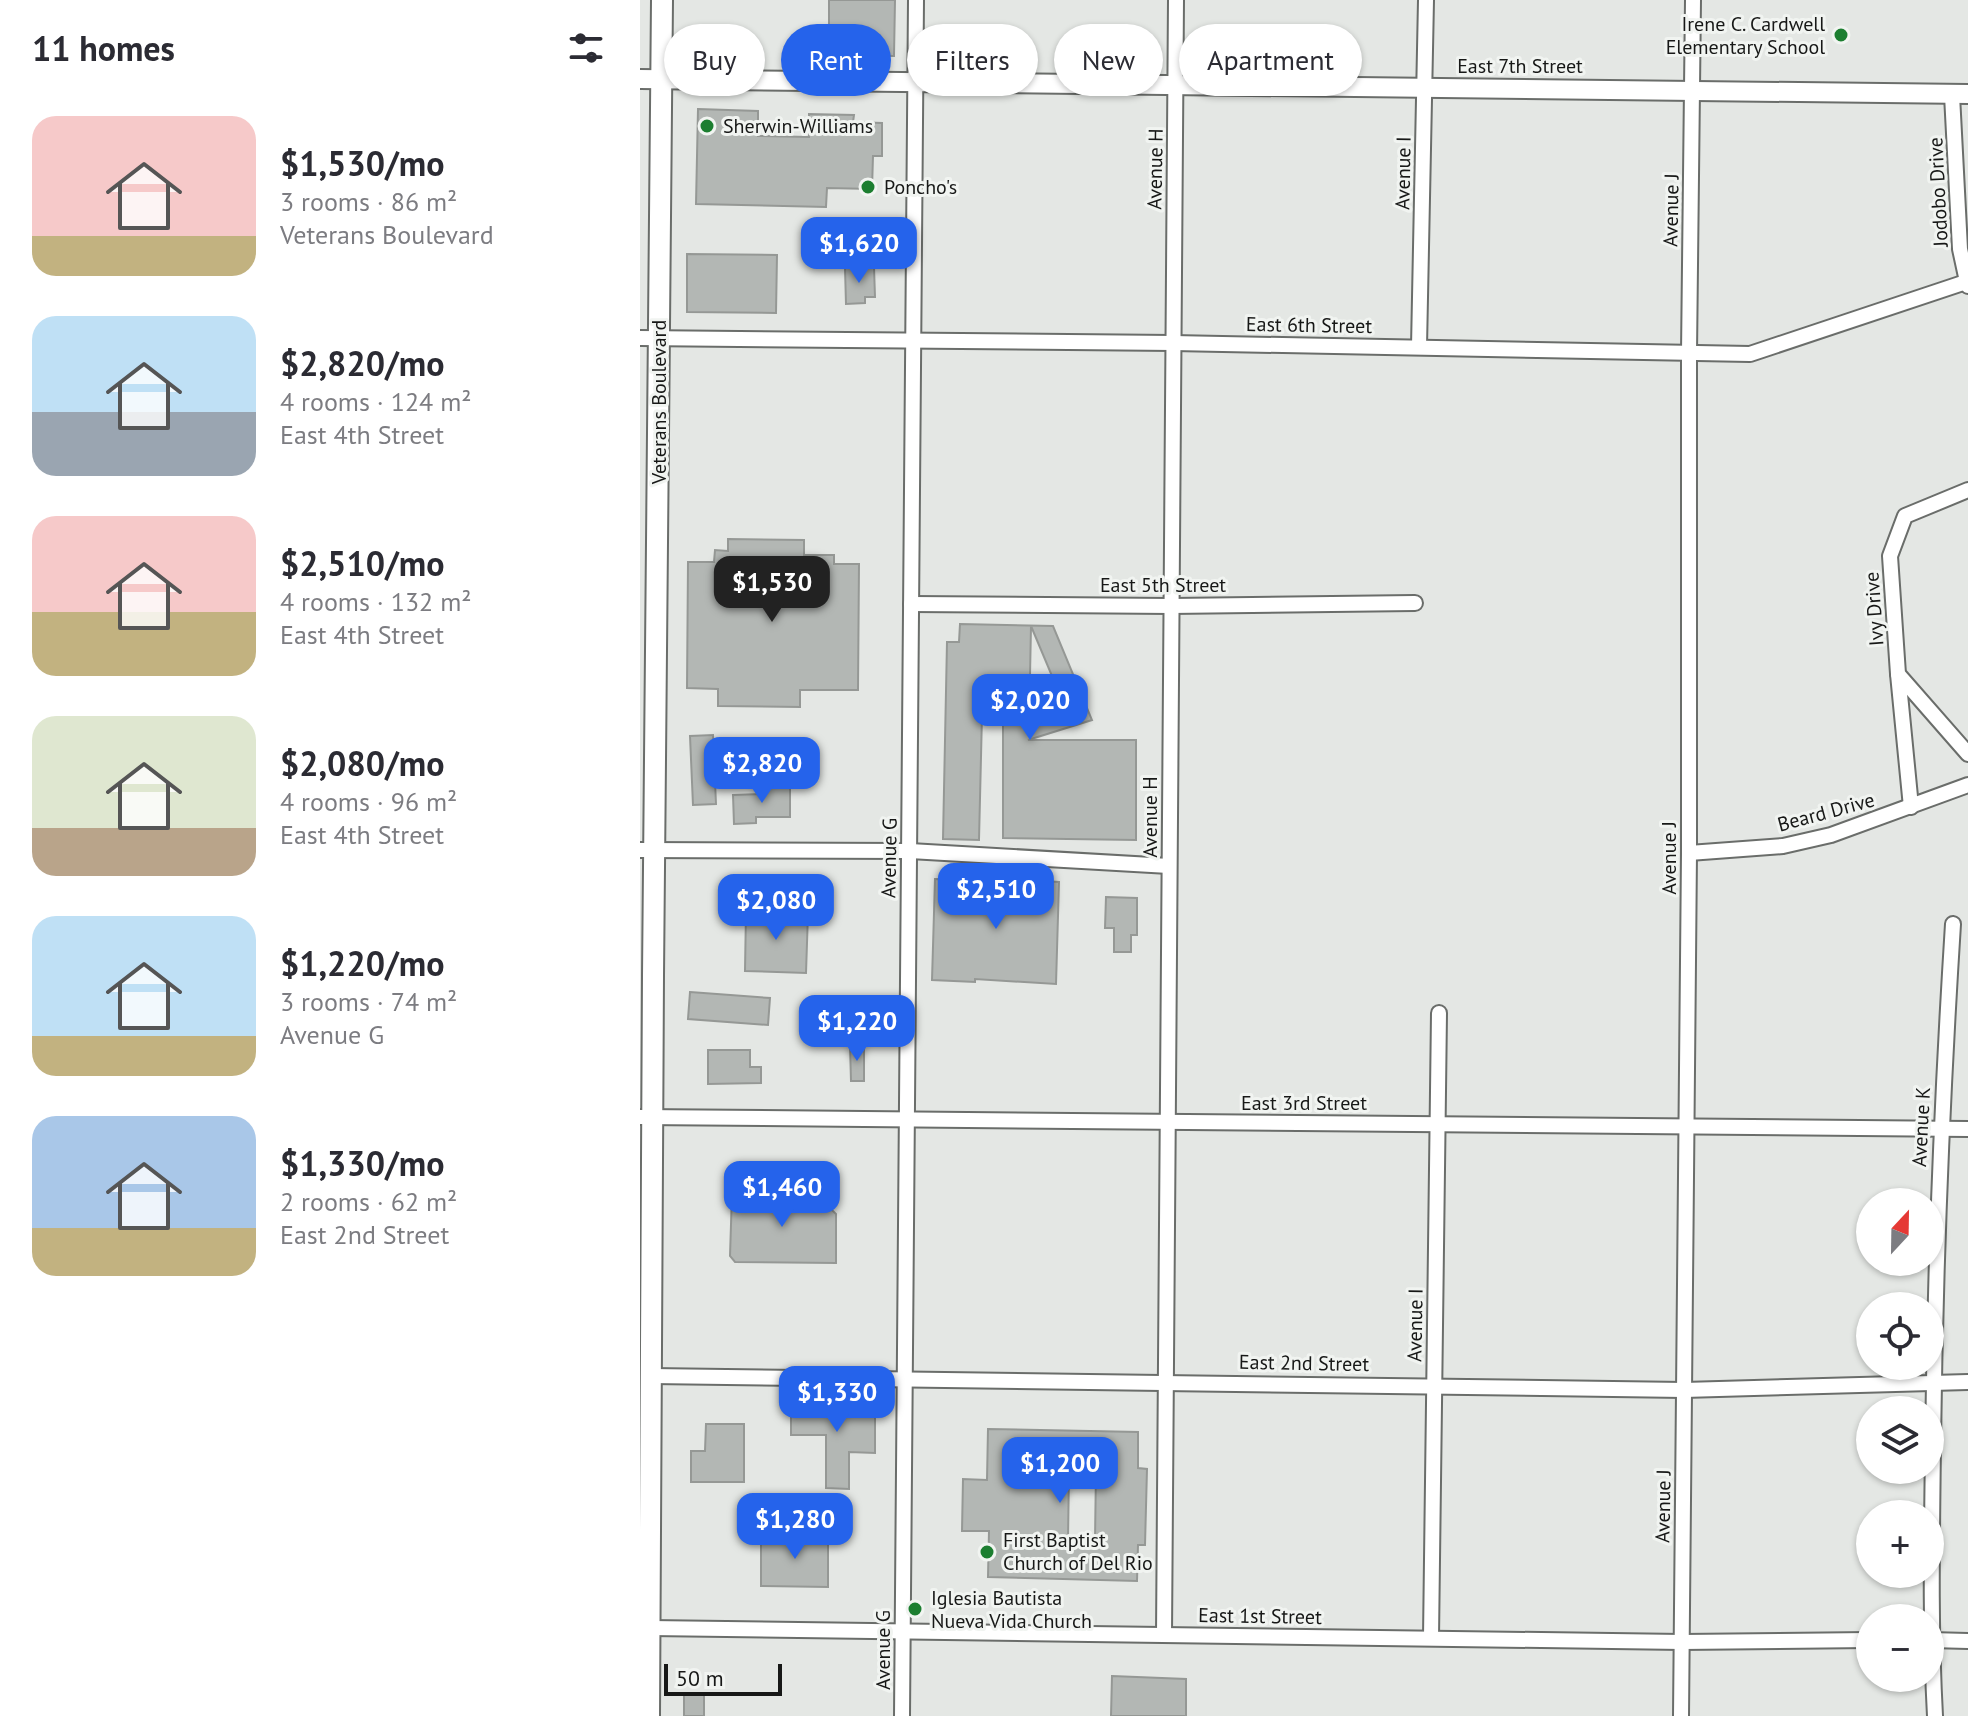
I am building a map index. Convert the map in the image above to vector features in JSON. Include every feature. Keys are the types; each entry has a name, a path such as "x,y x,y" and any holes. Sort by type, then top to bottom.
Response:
{"main road":[{"name":"Veterans Boulevard","path":"649,1716 646,1376 650,338 662,79 662,0"}],"street":[{"name":"Avenue G","path":"916,0 916,24"},
{"name":"Avenue H","path":"1164,1635 1176,0"},
{"name":"Avenue I","path":"1419,347 1426,0"},
{"name":"Avenue J","path":"1681,1716 1693,0"},
{"name":"East 7th Street","path":"640,79 907,82"},
{"name":"East 7th Street","path":"1038,83 1960,94"},
{"name":"Jodobo Drive","path":"1960,94 1960,249 1967,284"},
{"name":"Avenue G","path":"902,1716 915,96"},
{"name":"East 6th Street","path":"650,338 1173,343 1750,354 1967,284"},
{"name":"Ivy Drive","path":"1911,807 1890,556 1905,516 1968,490"},
{"name":"East 5th Street","path":"911,604 1171,606 1415,603"},
{"name":"Ivy Drive","path":"1898,674 1968,754"},
{"name":"Beard Drive","path":"1689,853 1783,846 1831,835 1968,785"},
{"path":"648,850 910,851 1169,866"},
{"name":"Avenue K","path":"1930,1604 1940,1130 1953,924"},
{"name":"Avenue I","path":"1431,1638 1439,1013"},
{"name":"East 3rd Street","path":"647,1117 1968,1129"},
{"name":"East 2nd Street","path":"646,1376 1684,1390 1968,1382"},
{"name":"East 1st Street","path":"650,1628 1682,1642 1856,1640"},
{"path":"1944,1640 1968,1641"},
{"name":"Avenue K","path":"1933,1692 1935,1716"}],"building":[{"path":"829,0 895,0 894,56 891,56 891,24 829,24"},
{"path":"698,109 758,111 758,136 809,137 809,114 854,115 853,122 882,123 882,156 873,156 872,189 827,188 826,207 696,204"},
{"path":"687,254 777,255 776,313 687,312"},
{"path":"874,267 875,297 865,297 865,303 846,304 845,268"},
{"path":"728,539 804,540 804,555 834,555 834,564 859,564 858,690 800,690 800,707 718,706 718,689 687,688 688,562 714,562 715,550 728,551"},
{"path":"960,624 1053,626 1092,720 1028,740 1136,740 1136,840 1003,838 1003,715 982,715 979,840 943,839 947,642 959,642","holes":["1031,626 1060,695 1037,695 1037,704 1010,704 1011,676 1030,676"]},
{"path":"713,735 716,804 693,805 690,736"},
{"path":"762,787 790,787 790,817 756,817 756,823 734,824 733,795 762,794"},
{"path":"935,879 1059,882 1056,984 932,980"},
{"path":"1106,897 1137,898 1137,935 1131,935 1131,952 1114,952 1114,928 1105,928"},
{"path":"746,911 808,913 806,973 745,971"},
{"path":"690,992 770,998 768,1025 688,1019"},
{"path":"850,1045 864,1045 864,1081 851,1081"},
{"path":"708,1050 750,1050 750,1067 761,1067 761,1083 708,1084"},
{"path":"732,1193 816,1195 836,1214 836,1263 735,1262 730,1256"},
{"path":"791,1403 875,1404 875,1453 849,1452 849,1489 826,1488 826,1435 791,1435"},
{"path":"706,1424 744,1424 744,1482 691,1482 691,1451 705,1451"},
{"path":"988,1429 1138,1432 1138,1468 1147,1469 1145,1545 1138,1545 1137,1581 988,1577 989,1531 962,1531 963,1479 987,1480","holes":["1069,1470 1096,1470 1095,1540 1068,1540"]},
{"path":"761,1536 828,1536 828,1587 761,1586"},
{"path":"1112,1676 1186,1679 1186,1716 1111,1716"},
{"path":"684,1695 704,1695 704,1716 684,1716"}],"place":[{"name":"Irene C. Cardwell Elementary School","path":"1841,35"},
{"name":"Sherwin-Williams","path":"707,126"},
{"name":"Poncho's","path":"868,187"},
{"name":"First Baptist Church of Del Rio","path":"987,1552"},
{"name":"Iglesia Bautista Nueva Vida Church","path":"915,1609"}]}
